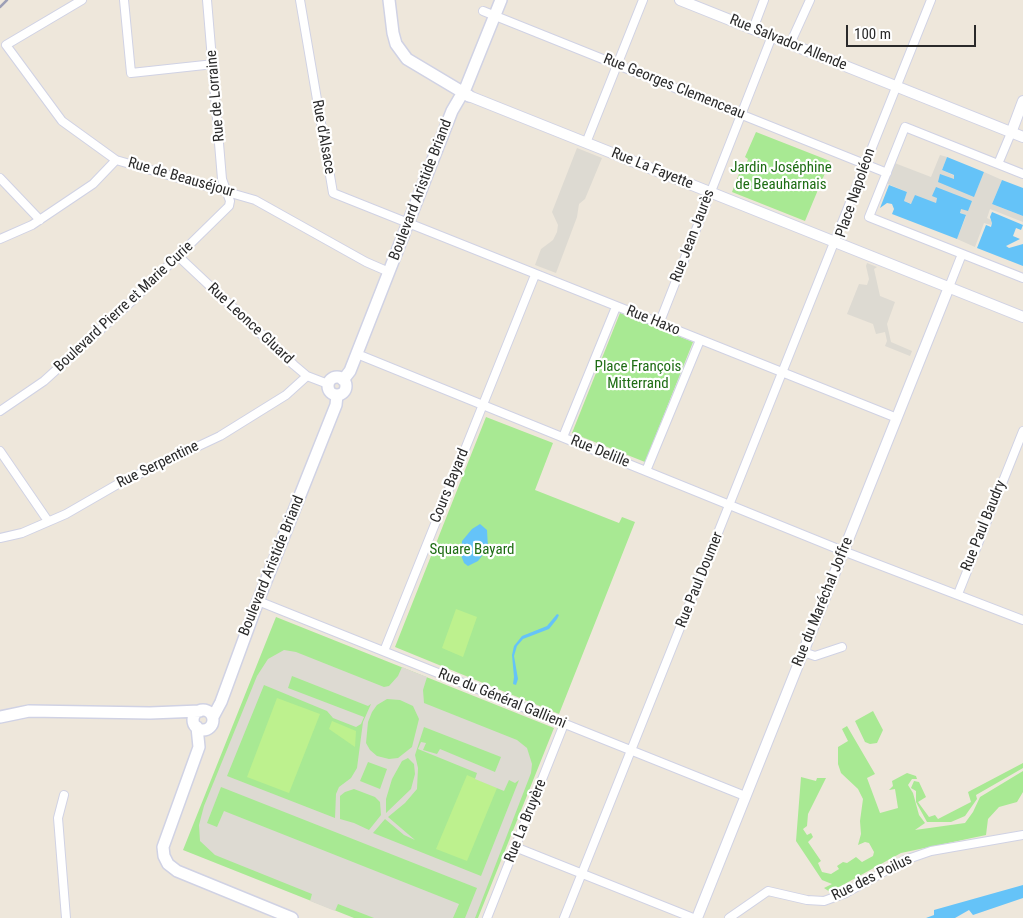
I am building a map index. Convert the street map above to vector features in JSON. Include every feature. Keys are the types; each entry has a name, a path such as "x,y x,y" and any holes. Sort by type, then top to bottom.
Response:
{"main road":[{"path":"389,0 390,21 394,38 407,59 425,80 449,95 455,105"},
{"name":"Boulevard Aristide Briand","path":"192,769 204,748 207,717 222,702 227,681 336,405 337,395 341,394 345,387 343,380 350,371 357,354 455,105 466,95 501,0"},
{"path":"407,59 466,95"},
{"path":"337,395 329,390 328,384 334,378 343,380"},
{"path":"0,717 30,711 55,710 150,714 207,717 205,730 181,718 150,714"},
{"name":"Boulevard Aristide Briand","path":"207,717 196,714 199,747 162,848 164,856 177,871 292,918"}],"street":[{"name":"Rue de Beauséjour","path":"82,0 6,45 62,121 116,160 255,200 389,272"},
{"path":"124,0 131,73 214,64"},
{"name":"Rue de Lorraine","path":"207,0 214,64 222,179 227,191"},
{"name":"Rue d'Alsace","path":"300,0 333,193 408,224"},
{"path":"586,143 643,0"},
{"name":"Rue Salvador Allende","path":"680,0 896,86"},
{"path":"753,29 764,0"},
{"path":"790,44 810,0"},
{"name":"Place Napoléon","path":"931,0 835,241 1023,316"},
{"name":"Rue Georges Clemenceau","path":"484,11 887,173"},
{"name":"Rue Jean Jaurès","path":"659,324 772,36"},
{"path":"896,86 1023,137"},
{"name":"Rue La Fayette","path":"466,95 835,241"},
{"path":"998,164 1023,102"},
{"name":"Place Napoléon","path":"1023,174 905,127 870,217 1023,278"},
{"path":"0,240 40,220 93,184 116,160"},
{"path":"0,178 40,220"},
{"name":"Boulevard Pierre et Marie Curie","path":"0,411 44,381 230,206 227,191"},
{"name":"Rue Haxo","path":"408,224 897,418"},
{"name":"Rue Paul Doumer","path":"564,918 835,241"},
{"path":"949,287 962,254"},
{"name":"Rue Leonce Gluard","path":"178,256 307,376 328,384"},
{"name":"Cours Bayard","path":"384,651 535,275"},
{"name":"Rue du Maréchal Joffre","path":"695,918 949,287"},
{"path":"563,436 616,307"},
{"path":"646,471 700,340"},
{"name":"Rue Delille","path":"357,354 843,551 1023,620"},
{"name":"Rue Serpentine","path":"0,538 22,533 66,514 118,484 220,436 286,395 307,376"},
{"name":"Rue Paul Baudry","path":"958,594 1023,431"},
{"path":"0,451 48,521"},
{"name":"Rue du Général Gallieni","path":"258,601 745,796"},
{"path":"803,652 815,656 842,647"},
{"name":"Rue La Bruyère","path":"487,918 564,724"},
{"path":"64,795 58,818 66,918"},
{"name":"Rue des Poilus","path":"730,918 768,891 824,902 846,893 905,860 931,851 1023,835"},
{"path":"515,848 695,918"}],"green space":[{"name":"Jardin Joséphine de Beauharnais","path":"756,132 830,161 805,221 732,192 742,166 745,167 748,159 745,157"},
{"name":"Place François Mitterrand","path":"620,313 693,342 645,462 572,433"},
{"name":"Square Bayard","path":"486,417 553,443 535,490 619,523 622,517 635,522 559,714 395,647"},
{"path":"456,609 477,617 463,657 442,648"},
{"path":"276,617 554,728 478,918 354,918 183,850"},
{"path":"277,698 320,714 289,793 247,777"},
{"path":"873,711 883,730 877,743 870,744 865,742 855,721"},
{"path":"332,721 356,731 355,747 329,729"},
{"path":"847,726 875,774 867,778 880,813 898,808 895,789 889,790 893,786 892,781 907,773 916,776 917,779 912,779 908,785 913,793 919,815 925,823 915,830 965,823 980,797 1023,771 1023,792 1017,802 999,807 988,819 986,835 901,853 830,892 824,888 832,884 822,880 796,841 801,777 816,781 817,778 826,778 808,814 807,826 803,829 807,835 811,833 813,837 808,842 821,861 818,863 822,872 831,874 839,869 837,866 843,862 847,863 856,857 862,862 873,856 874,852 869,843 865,842 858,845 861,834 860,821 863,799 858,789 841,773 838,764 838,747 848,741 842,729"},
{"path":"1023,763 1023,768 976,795 977,799 965,816 951,822 927,822 916,802 916,791 911,788 914,781 919,782 926,797 918,802 929,817 935,815 938,819 971,802 968,792"},
{"path":"467,775 497,788 467,861 436,849"}],"shaded area":[{"path":"577,148 602,158 585,199 579,204 577,217 556,273 535,265 541,249 553,240 557,232 558,225 552,212"},
{"path":"940,155 947,157 942,170 955,176 954,179 974,196 984,172 1002,180 992,204 1023,216 1023,222 990,209 987,218 993,221 991,225 984,223 975,247 957,239 966,216 937,198 936,203 912,204 904,201 907,192 883,182 892,162 931,177"},
{"path":"867,263 877,267 874,269 880,296 895,302 887,324 891,342 912,351 910,356 885,346 887,341 885,332 876,334 873,324 847,314 859,284 867,285 869,279"},
{"path":"284,650 296,652 384,687 389,686 398,676 402,667 427,677 423,690 424,703 517,740 527,748 532,764 531,773 475,918 465,918 477,888 221,787 207,823 217,827 224,811 459,904 453,918 374,918 338,904 335,911 310,901 312,894 215,855 200,841 199,825 204,806 257,676 268,659","holes":["292,676 368,706 371,704 363,722 357,768 351,778 339,787 336,794 335,818 227,776 264,685 327,711 333,718 356,727 361,724 364,717 288,688","387,699 400,700 413,706 419,719 412,747 398,758 389,759 377,756 366,743 368,722 377,705","424,727 501,757 495,772 440,749 437,754 423,750 426,743 421,742 418,749 477,773 475,779 504,791 509,780 515,783 519,780 481,876 373,833 385,819 404,835 415,840 388,817 405,803 417,789 418,768 415,755","408,758 414,764 415,774 411,789 386,813 386,799 392,779 402,761","368,762 387,769 380,789 360,781","354,789 375,797 380,802 381,815 369,830 340,819 340,796"]}],"water":[{"path":"947,157 984,172 974,197 938,182 940,174 954,179 954,175 942,170"},
{"path":"1002,180 1023,188 1023,216 992,204"},
{"path":"889,185 907,192 904,201 911,204 915,195 936,203 937,198 932,196 936,187 972,201 968,211 961,209 960,213 966,215 957,239 892,214 894,209 892,204 887,203 880,208"},
{"path":"992,212 1023,225 1021,230 1016,228 1013,236 1020,239 1006,246 1009,248 1023,244 1023,266 977,248 986,225 991,227 990,217"},
{"path":"480,524 487,530 488,548 478,561 468,566 464,563 461,555 462,541 472,529"},
{"path":"557,614 559,615 557,619 549,629 523,639 517,646 514,656 518,679 516,685 513,684 512,655 514,646 522,636 547,626"},
{"path":"1023,885 1023,898 973,915 969,910 955,918 926,918 934,915 934,910"}],"railway":[{"path":"0,7 7,0"}]}
